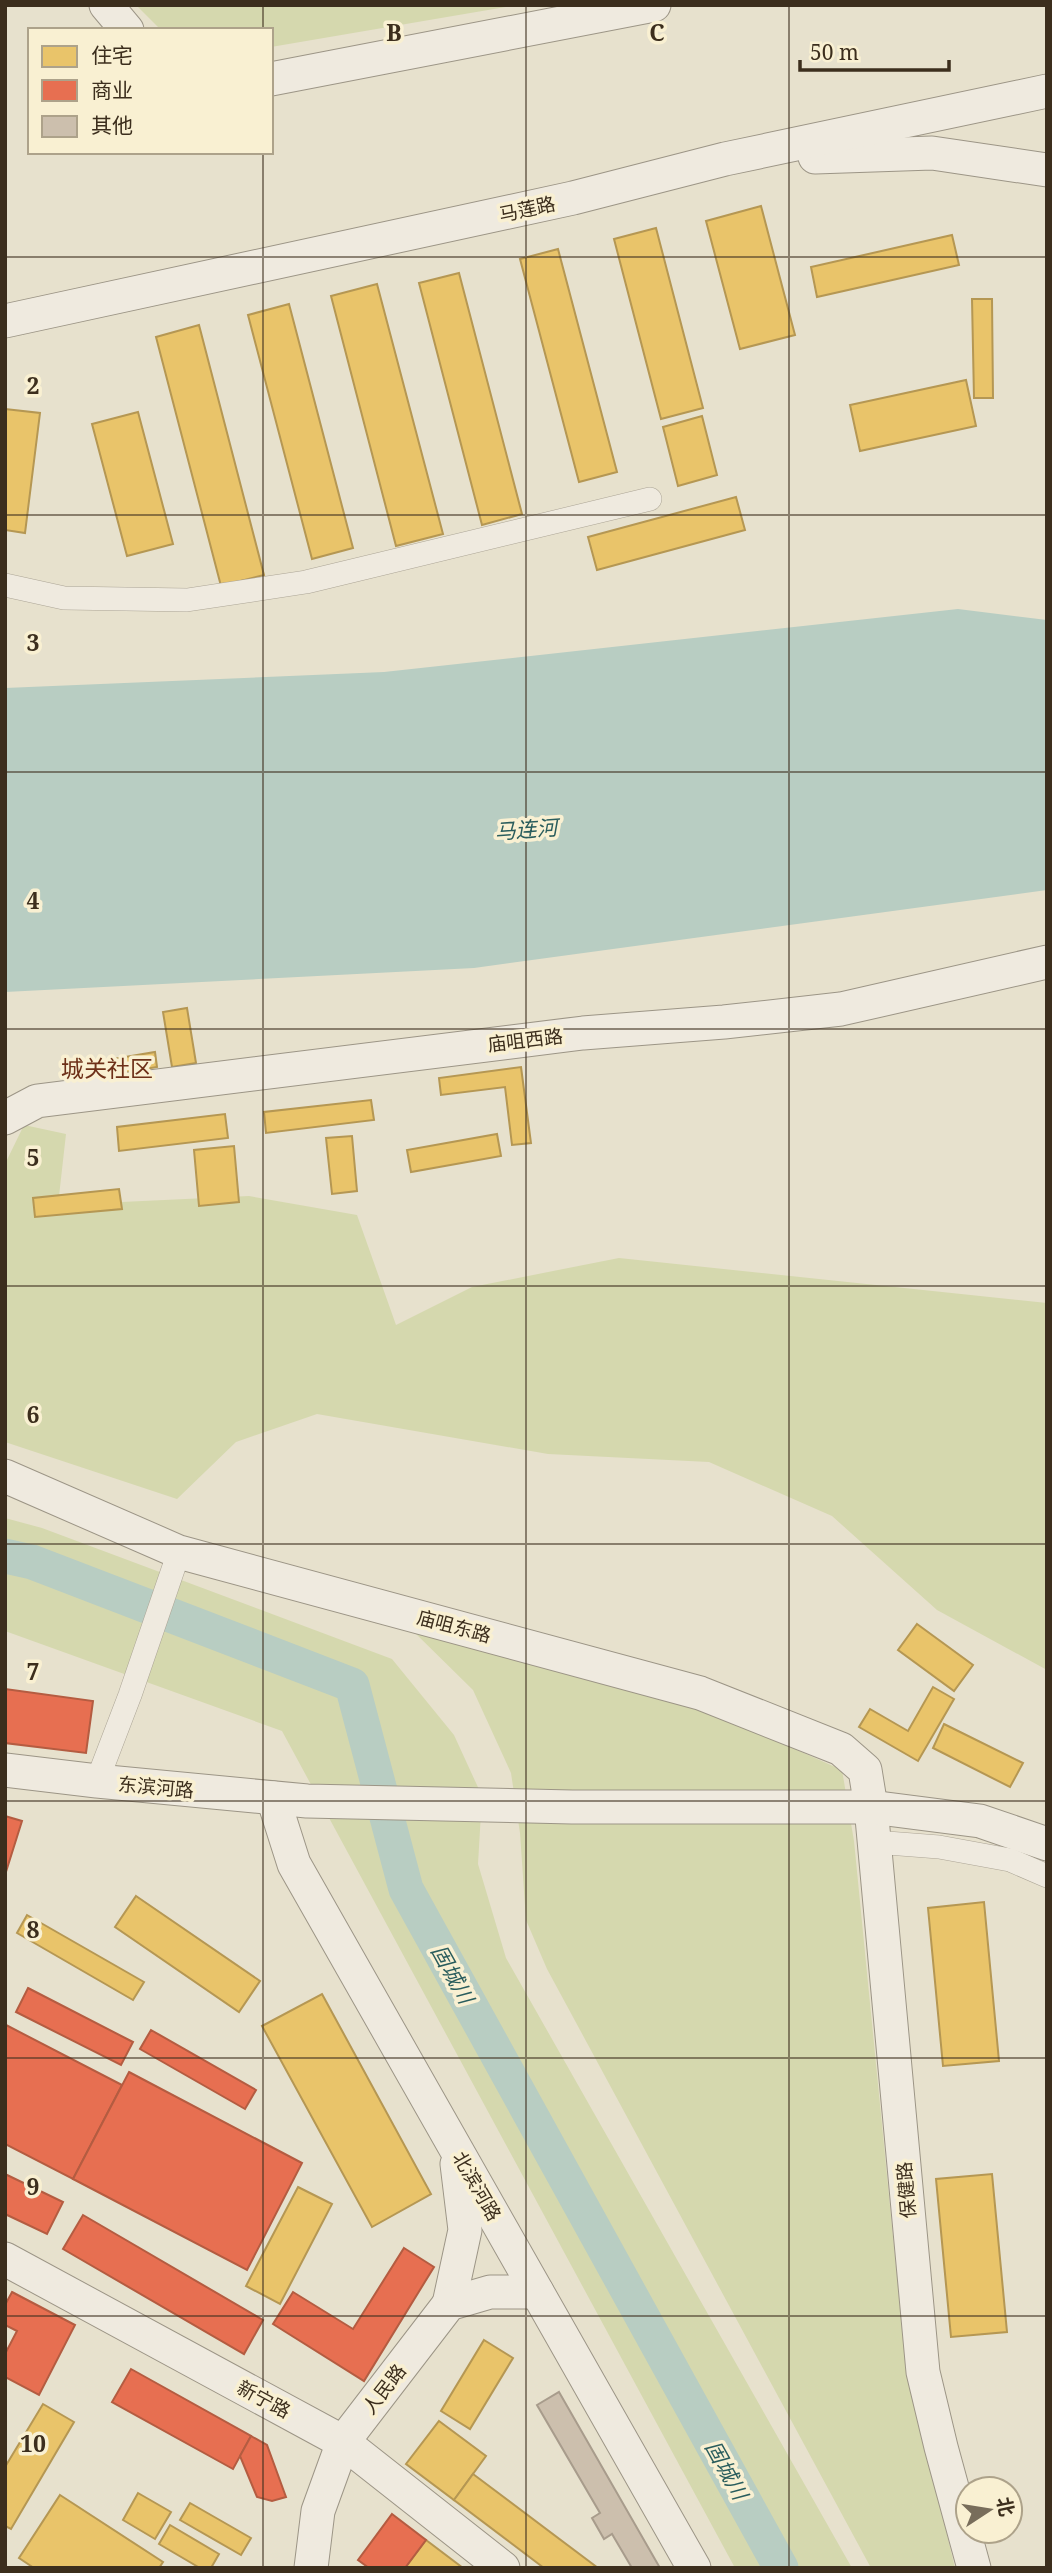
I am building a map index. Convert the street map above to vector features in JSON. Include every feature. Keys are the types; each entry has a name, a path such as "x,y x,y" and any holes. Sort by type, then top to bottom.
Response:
{"street":[{"path":"106,5 125,28"},
{"path":"273,79 654,5"},
{"name":"马莲路","path":"5,321 573,198 725,159 1047,91"},
{"path":"725,159 932,153 1047,170"},
{"path":"5,585 64,598 187,600 306,582 650,499"},
{"name":"庙咀西路","path":"5,1118 37,1101 583,1032 724,1022 841,1009 1047,962"},
{"name":"庙咀东路","path":"5,1476 174,1565 700,1693 841,1749 864,1770 871,1807"},
{"path":"97,1781 130,1695 174,1565"},
{"name":"东滨河路","path":"5,1770 307,1801 493,1806 871,1807 980,1821 1047,1844"},
{"name":"北滨河路","path":"273,1798 294,1864 694,2568"},
{"name":"保健路","path":"871,1807 923,2372 974,2568"},
{"path":"874,1843 939,1847 1010,1860 1047,1876"},
{"path":"455,2147 465,2230 449,2304 490,2292 537,2292"},
{"name":"新宁路","path":"5,2259 343,2442 503,2568"},
{"name":"人民路","path":"311,2568 318,2511 343,2442 449,2304"}],"green space":[{"path":"136,5 517,5 273,47 273,28 159,28"},
{"path":"24,1125 66,1134 58,1205 249,1196 357,1215 396,1325 472,1287 619,1258 1047,1303 1047,1670 937,1610 832,1516 709,1462 548,1454 317,1414 236,1442 177,1499 5,1442 5,1164"},
{"path":"5,1518 42,1528 392,1659 454,1735 482,1796 478,1864 506,1958 852,2568 735,2568 282,1731 5,1631"},
{"path":"412,1630 687,1701 842,1770 854,1841 905,2358 955,2568 871,2568 547,1969 526,1920 520,1833 511,1773 473,1690"}],"water":[{"name":"马连河","path":"958,609 1047,620 1047,890 474,968 5,992 5,688 384,672"}],"building: 住宅":[{"path":"761,206 795,335 740,349 706,221"},
{"path":"656,228 703,408 661,419 614,239"},
{"path":"952,235 959,265 817,297 811,267"},
{"path":"558,249 617,472 579,482 520,259"},
{"path":"459,273 522,514 482,525 419,283"},
{"path":"377,284 443,534 396,546 331,296"},
{"path":"972,299 992,299 993,398 974,398"},
{"path":"289,304 353,548 312,559 248,315"},
{"path":"199,325 264,575 221,586 156,337"},
{"path":"966,380 976,426 860,451 850,405"},
{"path":"5,409 40,413 25,533 5,530"},
{"path":"138,412 173,544 127,556 92,424"},
{"path":"702,416 717,475 678,486 663,427"},
{"path":"736,497 745,530 597,570 588,537"},
{"path":"187,1008 196,1063 172,1067 163,1012"},
{"path":"155,1052 157,1067 69,1082 66,1067"},
{"path":"521,1067 531,1143 512,1145 505,1087 441,1095 439,1078"},
{"path":"371,1100 374,1120 266,1133 264,1112"},
{"path":"225,1114 228,1138 119,1151 117,1127"},
{"path":"497,1134 501,1156 411,1172 407,1150"},
{"path":"352,1136 357,1191 332,1194 326,1138"},
{"path":"234,1146 239,1202 199,1206 194,1150"},
{"path":"119,1189 122,1209 35,1217 33,1198"},
{"path":"917,1624 973,1665 954,1691 898,1650"},
{"path":"933,1687 954,1699 918,1761 859,1727 870,1709 908,1731"},
{"path":"944,1724 1023,1763 1010,1787 933,1748"},
{"path":"136,1896 260,1981 239,2012 115,1927"},
{"path":"984,1902 999,2061 943,2066 928,1908"},
{"path":"27,1915 144,1982 133,2000 17,1933"},
{"path":"322,1994 431,2194 372,2227 262,2026"},
{"path":"992,2174 1007,2332 951,2337 936,2179"},
{"path":"298,2187 332,2204 280,2304 246,2286"},
{"path":"484,2340 513,2358 470,2429 441,2411"},
{"path":"43,2404 74,2422 11,2529 5,2526 5,2467"},
{"path":"439,2421 486,2456 454,2500 406,2464"},
{"path":"473,2474 598,2568 544,2568 454,2500"},
{"path":"138,2493 171,2512 155,2539 123,2520"},
{"path":"60,2495 163,2562 159,2568 34,2568 19,2558"},
{"path":"190,2503 251,2538 241,2555 180,2520"},
{"path":"170,2525 219,2554 211,2568 200,2568 159,2544"},
{"path":"426,2540 463,2568 405,2568"}],"building: 商业":[{"path":"5,1689 93,1701 86,1753 5,1743"},
{"path":"5,1816 22,1821 5,1875"},
{"path":"28,1988 133,2042 121,2065 16,2012"},
{"path":"6,2025 122,2085 73,2179 5,2144"},
{"path":"151,2030 256,2090 245,2109 140,2049"},
{"path":"129,2072 302,2163 247,2270 73,2179"},
{"path":"5,2174 63,2202 47,2234 5,2214"},
{"path":"83,2215 263,2320 244,2354 63,2249"},
{"path":"404,2248 434,2267 364,2381 273,2324 293,2292 353,2329"},
{"path":"12,2292 75,2325 39,2395 5,2377 5,2354 17,2331 5,2325 5,2305"},
{"path":"131,2369 251,2436 233,2469 112,2402"},
{"path":"251,2436 267,2445 286,2497 272,2501 257,2497 240,2456"},
{"path":"392,2514 426,2540 405,2568 369,2568 358,2560"}],"building: 其他":[{"path":"559,2392 660,2568 632,2568 612,2534 604,2539 592,2518 600,2513 537,2405"}],"waterway":[{"name":"固城川","path":"5,1556 32,1562 352,1685 406,1889 781,2568"}],"district":[{"name":"城关社区","path":"107,1068"}]}
